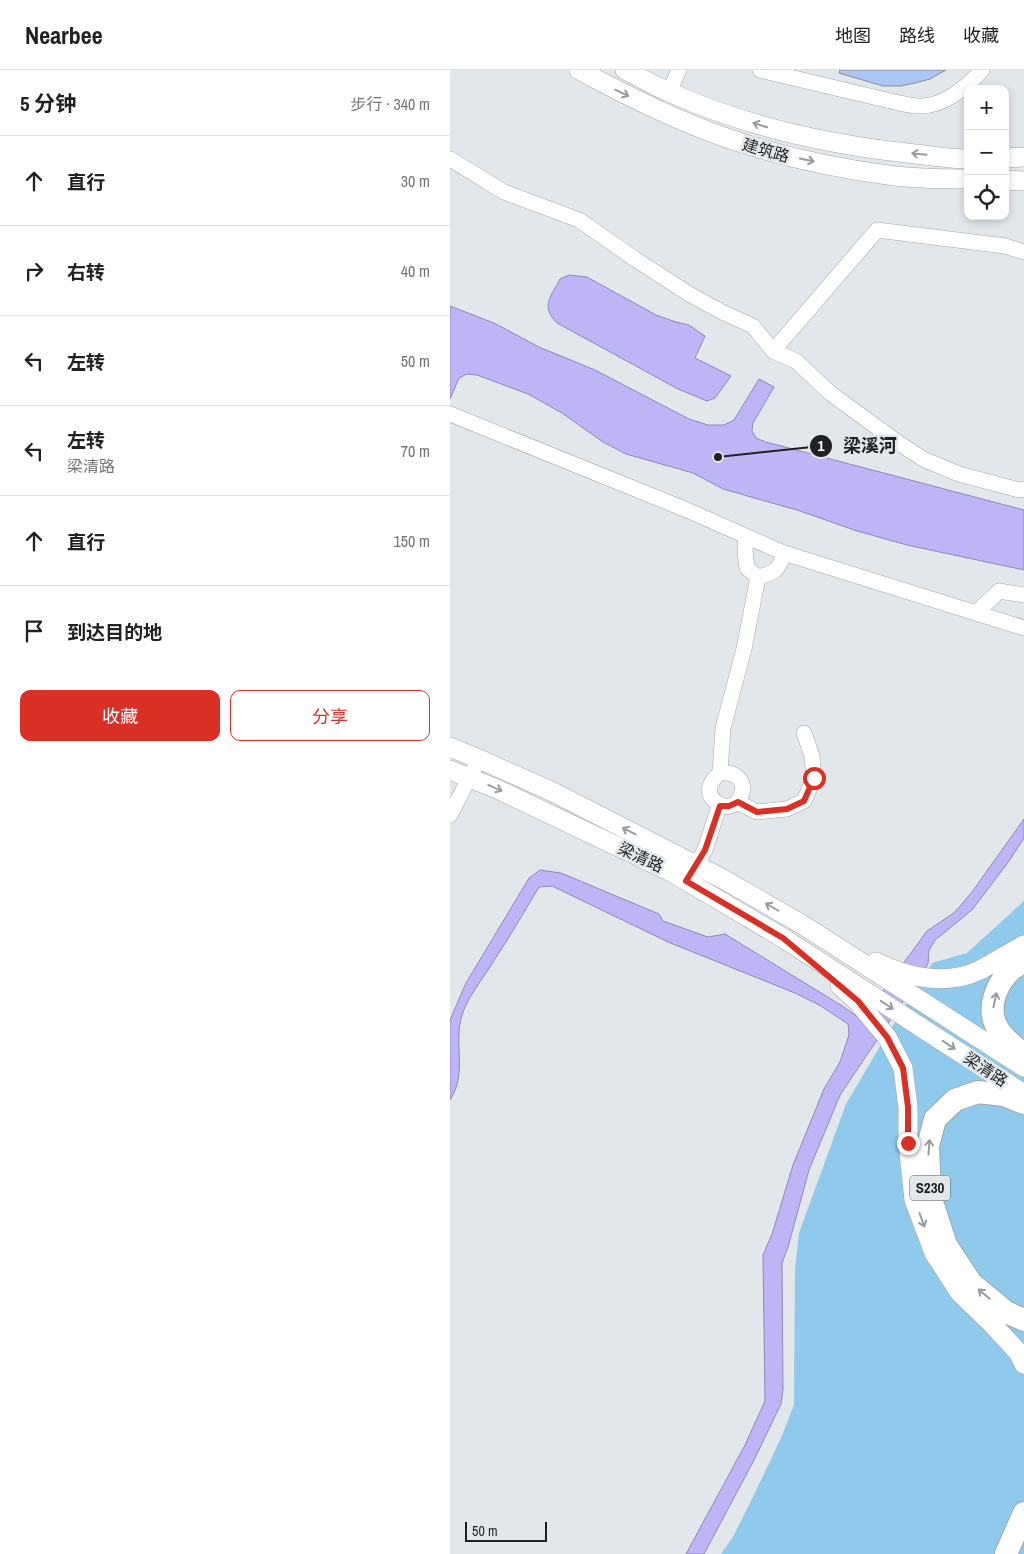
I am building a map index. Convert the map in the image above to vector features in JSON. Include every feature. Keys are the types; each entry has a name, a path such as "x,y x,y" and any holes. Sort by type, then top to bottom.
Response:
{"highway":[{"path":"1024,962 1011,969 999,984 992,1003 995,1023 1007,1041 1024,1054"},
{"name":"S230","path":"1024,1103 1004,1095 978,1092 955,1100 935,1119 928,1146 930,1196 946,1245 971,1283 1006,1312 1024,1320"},
{"path":"1006,1553 1024,1513"}],"main road":[{"name":"建筑路","path":"579,70 620,92 690,124 746,145 803,160 890,176 964,180"},
{"name":"建筑路","path":"625,70 669,92 714,110 821,141 964,159"},
{"path":"1009,158 1024,157"},
{"path":"1009,180 1024,181"},
{"name":"梁清路","path":"450,747 554,792 691,873 862,996 908,1019 1024,1094"},
{"name":"梁清路","path":"450,770 497,789 673,872 691,873 814,932 917,1000 1024,1067"},
{"path":"814,932 891,970 924,978 952,979 978,970 1024,945"},
{"path":"862,996 903,1068 908,1107 908,1143 914,1200 934,1253 960,1293 1018,1352 1024,1364"}],"street":[{"path":"669,92 678,70"},
{"path":"760,70 899,104 920,106 945,100 971,83 982,70"},
{"path":"450,159 504,192 579,220 635,260 689,294 752,326 773,351 796,361 830,393 925,460 959,474 1019,490 1024,489"},
{"path":"773,351 877,230 1005,246 1024,252"},
{"path":"450,414 687,510 784,553 1024,628"},
{"path":"746,537 744,551 747,568 758,577"},
{"path":"758,577 770,574 780,566 784,553"},
{"path":"720,773 724,728 744,649 758,577"},
{"path":"976,613 999,592 1024,595"},
{"path":"738,802 757,812 787,809 804,801 814,778 812,756 804,733"},
{"path":"450,815 479,759"},
{"path":"720,773 729,773 737,777 743,785 742,794 738,802 729,806 720,806 712,799 709,789 712,780 720,773"},
{"path":"691,873 705,850 720,806"}],"shaded area":[{"path":"569,275 587,277 656,315 689,325 705,336 695,358 731,376 715,398 707,401 678,389 557,323 549,311 549,301 560,279"},
{"path":"450,306 494,323 539,347 595,370 689,419 708,425 724,425 734,420 759,379 774,387 753,423 752,431 756,438 1024,510 1024,570 907,545 723,489 693,473 626,454 603,442 562,413 528,394 477,375 467,374 459,378 450,399"},
{"path":"1024,819 1024,838 1009,861 972,910 935,940 929,950 928,964 840,1095 809,1170 782,1263 783,1389 781,1404 753,1462 704,1554 686,1554 745,1445 765,1401 763,1255 772,1234 793,1165 824,1089 840,1062 849,1035 848,1024 821,1006 795,993 668,942 552,886 539,887 472,994 462,1015 459,1037 458,1079 450,1100 450,1020 466,983 529,878 540,870 561,873 659,914 663,921 708,937 725,934 862,1020 927,931 955,912 972,892"},
{"path":"1024,901 1024,1554 721,1554 733,1537 751,1501 781,1438 794,1405 795,1269 799,1233 846,1104 932,963 967,953"}],"building":[{"path":"840,70 946,70 930,79 915,83 901,86 883,86 839,73"}],"place":[{"name":"梁溪河","path":"718,457"}],"route":[{"path":"814,778 804,801 787,809 757,812 738,802 729,806 720,806 705,850 686,881 783,938 858,1001 887,1037 903,1068 908,1107 908,1143"}]}
